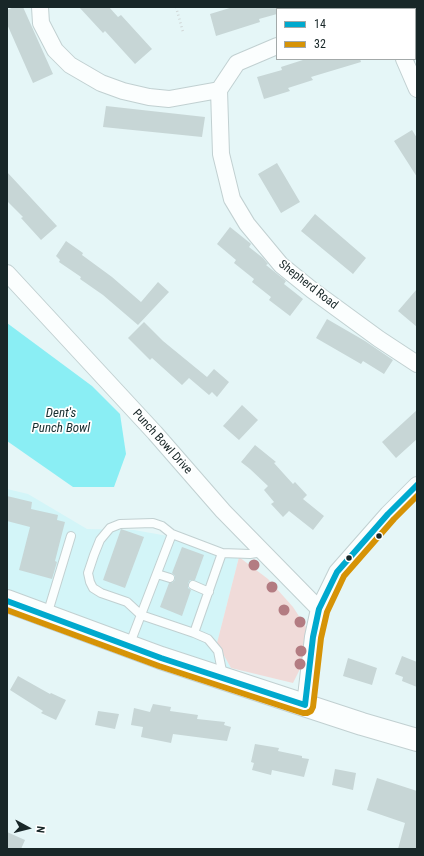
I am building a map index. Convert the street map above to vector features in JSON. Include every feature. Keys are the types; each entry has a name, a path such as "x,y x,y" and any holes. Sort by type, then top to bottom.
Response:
{"main road":[{"path":"7,601 224,679 362,724 417,740"}],"street":[{"path":"40,7 41,23 55,50 70,64 101,83 123,91 149,97 169,99 220,90 237,63 276,46"},
{"path":"404,60 417,90"},
{"name":"Shepherd Road","path":"220,90 221,154 232,199 247,224 281,265 343,312 417,364"},
{"name":"Punch Bowl Drive","path":"7,273 155,433 223,511 319,609"},
{"path":"305,705 313,637 319,609 337,572 388,514 417,485"}],"lane":[{"path":"224,679 218,651 208,639 141,615 127,602 101,593 93,588 88,573 100,540 110,528 120,524 152,523 162,526 172,534 222,553 250,554 264,552"},
{"path":"129,646 172,534"},
{"path":"46,615 71,536"},
{"path":"194,633 222,553"},
{"path":"157,574 170,578"},
{"path":"193,586 209,592"}],"path":[{"path":"176,7 183,32"}],"shaded area":[{"path":"7,489 28,494 87,529 134,530 185,539 239,557 217,643 231,668 203,673 7,601"},
{"path":"239,557 268,579 293,607 308,630 303,663 293,683 231,668 217,643"}],"water":[{"name":"Dent's Punch Bowl","path":"7,323 92,386 120,414 126,454 114,487 73,487 7,441"}],"building":[{"path":"14,7 23,7 53,74 33,83 7,24 7,10"},
{"path":"79,7 109,7 118,17 121,15 152,49 135,64 105,31 103,33"},
{"path":"233,7 288,7 276,8 276,14 259,19 260,22 216,36 210,14"},
{"path":"303,60 360,60 361,62 311,77 313,80 288,88 290,91 264,99 257,77 282,70 281,67"},
{"path":"106,106 205,117 202,137 103,127"},
{"path":"412,130 417,138 417,177 394,141"},
{"path":"277,163 300,202 281,213 258,174"},
{"path":"7,172 57,226 41,240 21,218 23,217 7,201"},
{"path":"315,214 366,258 353,274 301,231"},
{"path":"230,227 251,244 249,247 263,258 268,264 266,265 286,281 284,284 303,299 290,316 269,300 271,297 252,282 254,279 234,263 236,260 217,244"},
{"path":"66,241 83,253 82,255 112,277 141,302 158,282 169,292 138,325 103,295 80,279 81,277 59,262 60,260 56,256"},
{"path":"417,289 417,327 398,311"},
{"path":"327,319 365,341 393,360 384,374 363,361 361,364 316,338"},
{"path":"144,322 163,341 207,377 214,369 229,382 217,397 212,392 209,395 189,378 182,385 152,358 150,360 128,338"},
{"path":"242,405 258,420 239,440 223,426"},
{"path":"417,410 417,439 396,458 382,442"},
{"path":"255,445 276,462 274,463 293,484 295,482 307,495 303,499 324,516 313,530 289,511 283,517 271,504 274,502 264,490 268,486 241,462"},
{"path":"7,496 32,502 31,509 58,515 57,520 65,522 52,579 19,570 30,527 7,521"},
{"path":"121,529 144,537 125,588 103,580"},
{"path":"182,547 204,555 195,580 190,580 188,583 188,588 191,590 182,616 160,607 169,583 172,583 175,580 175,576 172,573"},
{"path":"402,656 417,662 417,687 402,681 403,677 395,674"},
{"path":"348,658 377,668 372,685 343,676"},
{"path":"18,676 50,694 51,693 66,700 56,720 41,713 43,711 10,690"},
{"path":"153,704 171,707 170,711 198,715 197,719 225,722 224,725 231,727 227,741 173,734 171,743 141,737 143,727 131,725 134,708 150,712"},
{"path":"98,711 119,714 115,729 95,725"},
{"path":"255,744 279,748 278,751 309,759 304,777 272,770 271,775 252,770 254,763 251,762"},
{"path":"335,769 356,773 353,790 332,785"},
{"path":"377,778 417,791 417,849 398,849 405,823 367,810"},
{"path":"7,832 25,840 21,849 7,849"}],"transit line":[{"name":"14","path":"7,601 161,658 305,705 313,637 319,609 337,572 388,514 417,485"},
{"name":"32","path":"7,610 159,666 303,713 307,713 311,711 313,707 321,638 327,612 344,576 394,519 417,496"}]}
